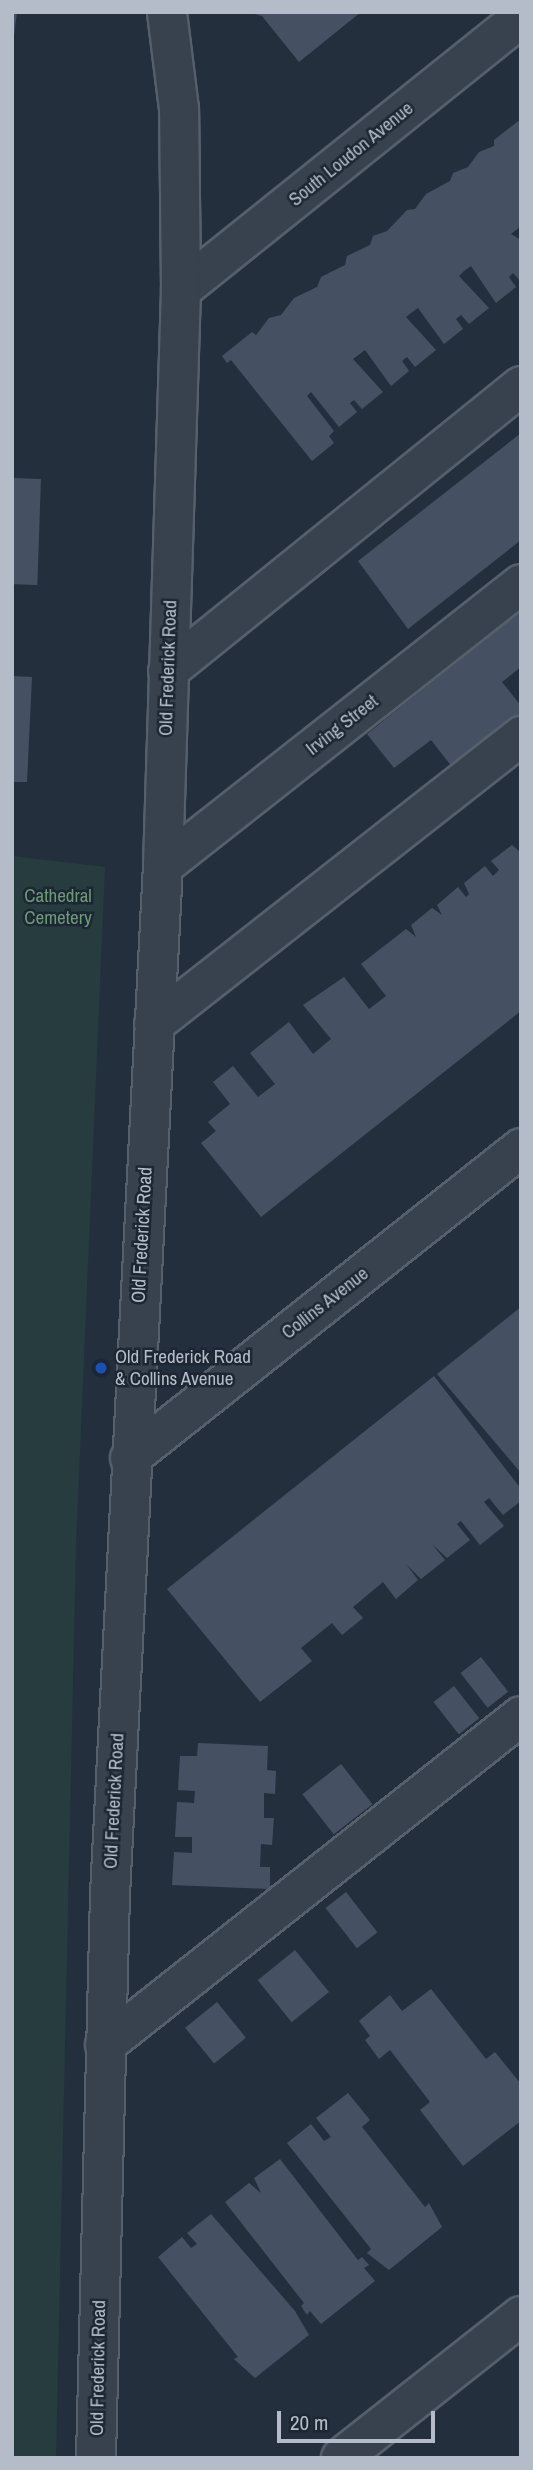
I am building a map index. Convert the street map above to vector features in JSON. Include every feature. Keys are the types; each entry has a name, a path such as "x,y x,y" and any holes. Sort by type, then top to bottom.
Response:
{"street":[{"name":"Old Frederick Road","path":"96,2458 105,2045 130,1458 163,866 181,290 179,109 167,12"},
{"name":"South Loudon Avenue","path":"181,290 521,18"},
{"path":"168,671 521,386"},
{"name":"Irving Street","path":"163,866 521,584"},
{"path":"154,1024 521,736"},
{"name":"Collins Avenue","path":"130,1458 521,1149"},
{"path":"105,2045 521,1716"},
{"path":"341,2458 521,2316"}],"green space":[{"name":"Cathedral Cemetery","path":"12,856 105,867 76,1545 56,2458 12,2458"}],"building":[{"path":"12,12 17,12 14,36 12,36"},
{"path":"247,12 361,12 299,62 262,16"},
{"path":"521,119 521,226 511,234 521,240 521,282 513,273 509,277 516,287 496,303 471,266 464,271 459,276 489,308 469,324 461,315 456,319 463,329 444,344 418,308 406,317 436,350 415,367 407,357 402,361 409,371 391,386 365,350 353,359 383,392 362,409 354,400 350,403 357,412 339,427 311,392 307,396 334,431 329,436 334,443 312,461 231,360 227,363 222,356 252,332 256,335 269,318 281,315 294,298 317,287 321,277 345,265 347,256 370,245 373,236 387,231 407,210 415,209 426,194 450,181 453,173 468,167 479,152 494,146 494,140"},
{"path":"521,433 521,540 408,629 358,561"},
{"path":"12,478 41,479 37,585 12,584"},
{"path":"521,611 521,667 502,682 521,706 521,720 456,772 431,740 394,768 367,734"},
{"path":"12,676 32,677 27,782 12,782"},
{"path":"512,845 521,853 521,1011 261,1217 201,1143 216,1131 208,1122 230,1104 213,1082 233,1066 258,1097 275,1084 250,1053 289,1022 313,1054 331,1039 303,1005 344,977 369,1009 386,996 361,964 406,929 416,937 411,925 432,908 442,915 437,905 458,887 466,897 469,894 464,883 485,866 493,876 499,870 491,861"},
{"path":"521,1307 521,1473 437,1374"},
{"path":"434,1376 521,1489 521,1501 503,1515 489,1498 484,1502 504,1526 480,1545 461,1521 457,1524 470,1540 447,1558 432,1544 445,1560 421,1579 406,1564 418,1580 396,1599 383,1582 353,1607 363,1618 342,1635 332,1623 301,1648 312,1661 260,1702 167,1589"},
{"path":"481,1657 508,1692 488,1708 461,1673"},
{"path":"454,1686 479,1718 459,1734 434,1702"},
{"path":"198,1743 268,1746 267,1770 276,1771 275,1794 264,1793 264,1818 274,1818 272,1845 261,1844 260,1867 270,1867 270,1889 172,1885 174,1852 192,1853 192,1837 175,1837 177,1802 194,1803 195,1791 178,1790 180,1756 197,1756"},
{"path":"341,1764 372,1804 334,1834 302,1794"},
{"path":"346,1892 377,1932 357,1948 326,1908"},
{"path":"295,1950 329,1992 292,2022 258,1980"},
{"path":"431,1989 486,2059 495,2052 521,2084 521,2121 463,2166 420,2110 430,2102 390,2050 379,2059 365,2040 370,2036 359,2021 390,1995 402,2011"},
{"path":"217,2002 246,2038 214,2064 185,2028"},
{"path":"348,2093 370,2120 362,2127 425,2207 429,2203 442,2227 389,2270 367,2253 371,2249 287,2143 311,2124 324,2141 331,2137 316,2118"},
{"path":"280,2159 358,2260 362,2257 369,2265 364,2268 375,2281 321,2324 310,2311 307,2315 301,2306 304,2303 225,2202 249,2183 261,2193 254,2178"},
{"path":"211,2214 295,2311 309,2335 255,2378 234,2359 238,2357 158,2257 182,2237 191,2248 197,2244 187,2233"}],"place":[{"name":"Old Frederick Road & Collins Avenue","path":"101,1368"}]}
